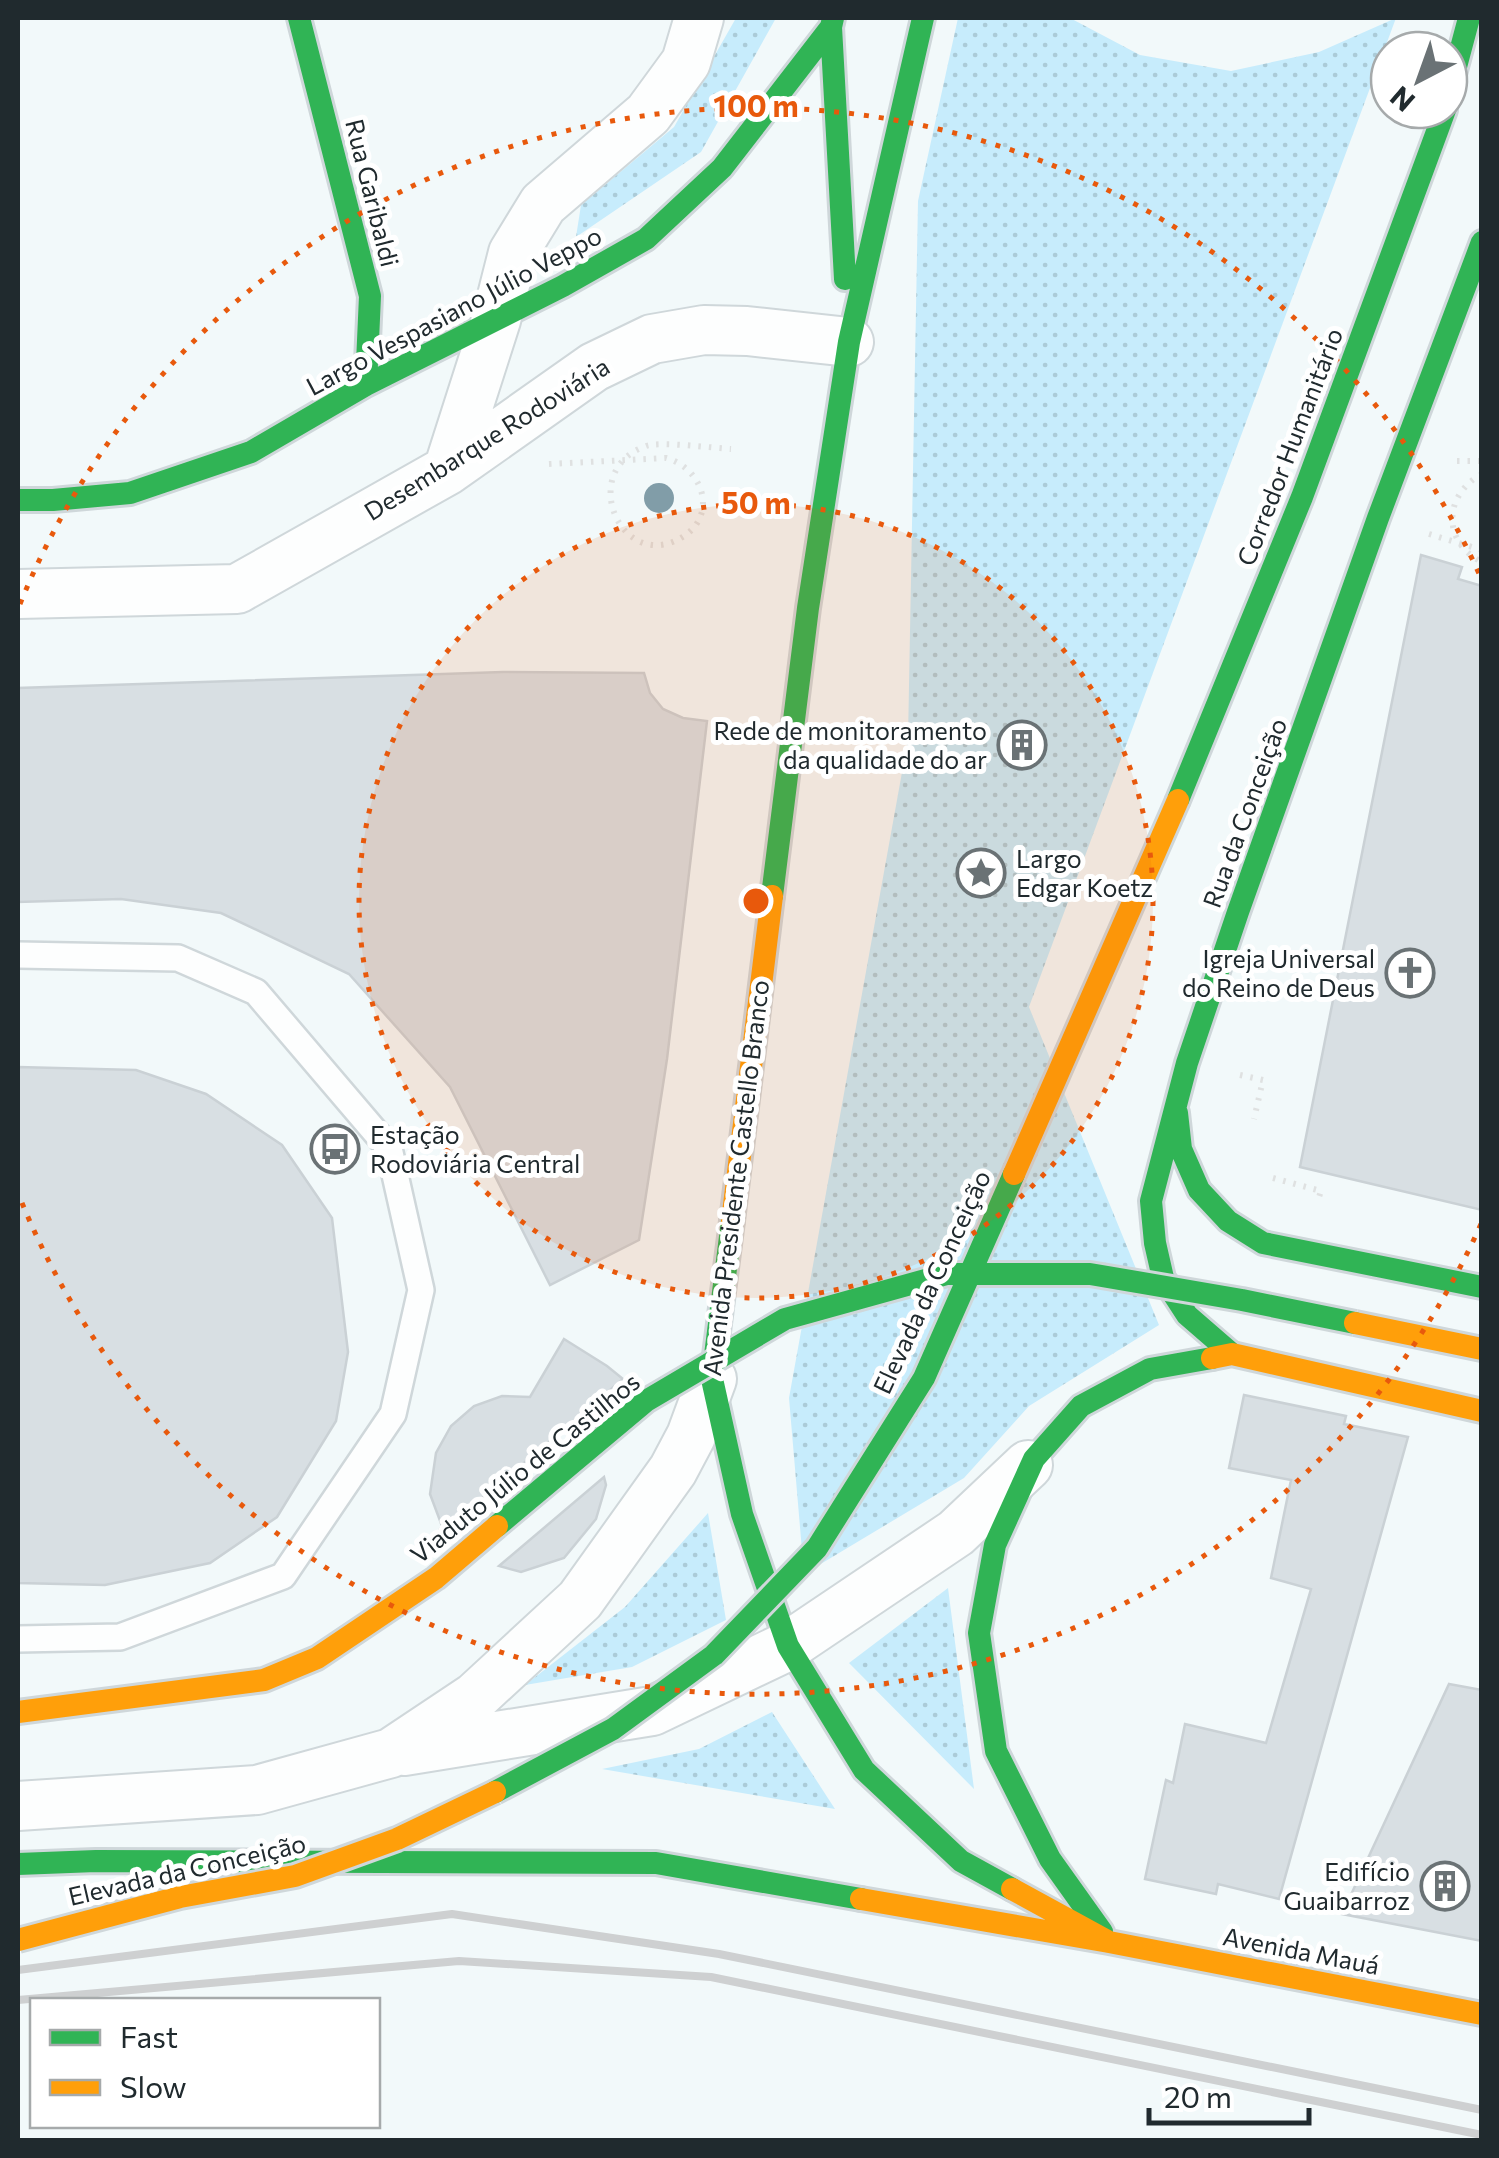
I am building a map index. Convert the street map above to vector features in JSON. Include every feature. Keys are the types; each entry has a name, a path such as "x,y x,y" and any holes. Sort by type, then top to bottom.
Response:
{"main road":[{"name":"Rua Garibaldi","path":"299,18 370,296 366,385"},
{"name":"Avenida Presidente Castello Branco","path":"712,1379 808,608 849,342 923,18"},
{"name":"Largo Vespasiano Júlio Veppo","path":"18,500 130,493 251,452 366,385 646,240 722,168 832,22"},
{"name":"Avenida Presidente Castello Branco","path":"832,22 849,342"},
{"name":"Corredor Humanitário","path":"1178,800 1302,498 1438,130"},
{"name":"Rua da Conceição","path":"1232,1354 1186,1314 1163,1278 1151,1200 1187,1063 1238,912 1378,518 1482,242"},
{"name":"Elevada da Conceição","path":"18,1940 180,1897 295,1876 397,1838 473,1803 612,1728 714,1655 817,1548 924,1378 1178,800"},
{"path":"1176,1105 1181,1149 1198,1190 1228,1221 1263,1242 1482,1288"},
{"name":"Viaduto Júlio de Castilhos","path":"18,1712 264,1680 317,1658 436,1578 646,1401 784,1320 948,1274 1090,1274 1242,1300 1482,1349"},
{"path":"1110,1942 1050,1859 996,1750 979,1633 995,1546 1034,1460 1082,1406 1150,1369 1232,1354 1482,1410"},
{"path":"712,1379 742,1514 788,1646 864,1770 961,1861 1110,1942"},
{"name":"Avenida Mauá","path":"18,1864 656,1863 1110,1942 1482,2014"}],"street":[{"path":"448,470 513,253 543,204 648,114 686,62 698,18"},
{"name":"Desembarque Rodoviária","path":"18,594 237,590 448,470 594,367 652,340 704,330 849,342"},
{"name":"Avenida Presidente Castello Branco","path":"18,1806 257,1790 391,1753 474,1697 580,1600 672,1470 691,1436 712,1379"},
{"path":"391,1753 652,1711 788,1646 956,1534 1034,1460"}],"lane":[{"path":"18,1639 120,1637 283,1576 393,1414 421,1290 389,1148 256,992 178,958 23,954"}],"path":[{"path":"547,464 666,458 689,468 703,492 699,519 680,539 666,544 638,540 616,520 610,504 614,474 623,461 636,451 650,444 731,448"},
{"path":"1482,474 1468,481 1459,492 1452,519 1463,548 1482,562"},
{"path":"1414,529 1482,550"},
{"path":"1254,1119 1263,1080"},
{"path":"1273,1178 1320,1191"}],"shaded area":[{"path":"736,18 776,18 701,152 576,237 581,205 674,127"},
{"name":"Largo Edgar Koetz","path":"958,18 1070,18 1140,55 1231,71 1319,52 1396,18 1392,30 1369,30 1369,91 1029,1007 1159,1325 1029,1406 964,1478 804,1574 789,1398 908,739 918,201"},
{"path":"708,1513 726,1620 632,1667 525,1685 625,1607"},
{"path":"948,1588 974,1789 849,1663"},
{"path":"772,1712 835,1809 602,1769 699,1749"}],"building":[{"name":"Igreja Universal do Reino de Deus","path":"1421,555 1462,567 1458,579 1482,586 1482,1210 1300,1167"},
{"path":"503,672 644,673 650,693 663,709 683,718 707,721 667,1059 639,1240 550,1285 450,1087 349,974 221,913 121,899 18,902 18,688"},
{"path":"18,1067 136,1070 206,1094 282,1145 332,1218 348,1352 336,1421 277,1517 210,1563 105,1585 18,1583"},
{"path":"564,1339 623,1379 433,1540 442,1526 430,1494 436,1453 451,1426 474,1406 502,1396 530,1397"},
{"path":"1244,1395 1346,1416 1344,1424 1408,1437 1279,1899 1218,1884 1216,1894 1145,1879 1166,1780 1173,1783 1185,1724 1266,1743 1311,1589 1271,1578 1291,1480 1229,1468"},
{"path":"604,1477 606,1485 596,1519 564,1558 521,1572 499,1566"},
{"path":"1449,1684 1482,1690 1482,1941 1342,1914"}],"railway":[{"path":"18,1970 452,1914 719,1954 1482,2110"},
{"path":"41,1998 459,1961 711,1977 1482,2135"},
{"path":"18,2000 30,1999"}],"traffic: fast":[{"path":"299,18 370,296 366,385"},
{"path":"18,500 130,493 251,452 366,385 563,286 646,239 722,168 831,27 833,18"},
{"path":"772,896 808,608 849,342 923,18"},
{"path":"1466,30 1469,18"},
{"path":"831,27 845,279"},
{"path":"1178,800 1302,497 1438,130"},
{"path":"1232,1354 1187,1315 1163,1278 1151,1201 1187,1063 1238,912 1378,518 1482,242"},
{"path":"1177,1113 1181,1149 1199,1190 1228,1221 1263,1243 1482,1287"},
{"path":"495,1792 613,1729 714,1655 817,1548 924,1378 1014,1174"},
{"path":"732,1221 712,1379 742,1514 788,1646 864,1770 961,1861 1012,1889"},
{"path":"497,1526 646,1401 785,1319 947,1274 1090,1274 1355,1323"},
{"path":"1102,1932 1050,1859 996,1751 979,1633 995,1545 1034,1459 1081,1406 1150,1369 1212,1358"},
{"path":"18,1864 656,1863 861,1899"}],"traffic: slow":[{"path":"1014,1174 1178,800"},
{"path":"732,1221 772,896"},
{"path":"1355,1323 1482,1349"},
{"path":"1212,1358 1232,1354 1482,1411"},
{"path":"18,1712 264,1680 317,1658 436,1578 497,1526"},
{"path":"18,1940 180,1897 295,1876 397,1839 495,1792"},
{"path":"1012,1889 1109,1942 1482,2014"},
{"path":"861,1899 1109,1942"}],"place":[{"name":"Rede de monitoramento da qualidade do ar","path":"1022,745"},
{"name":"Largo Edgar Koetz","path":"981,873"},
{"name":"Igreja Universal do Reino de Deus","path":"1410,973"},
{"name":"Estação Rodoviária Central","path":"335,1149"},
{"name":"Edifício Guaibarroz","path":"1445,1886"}]}
